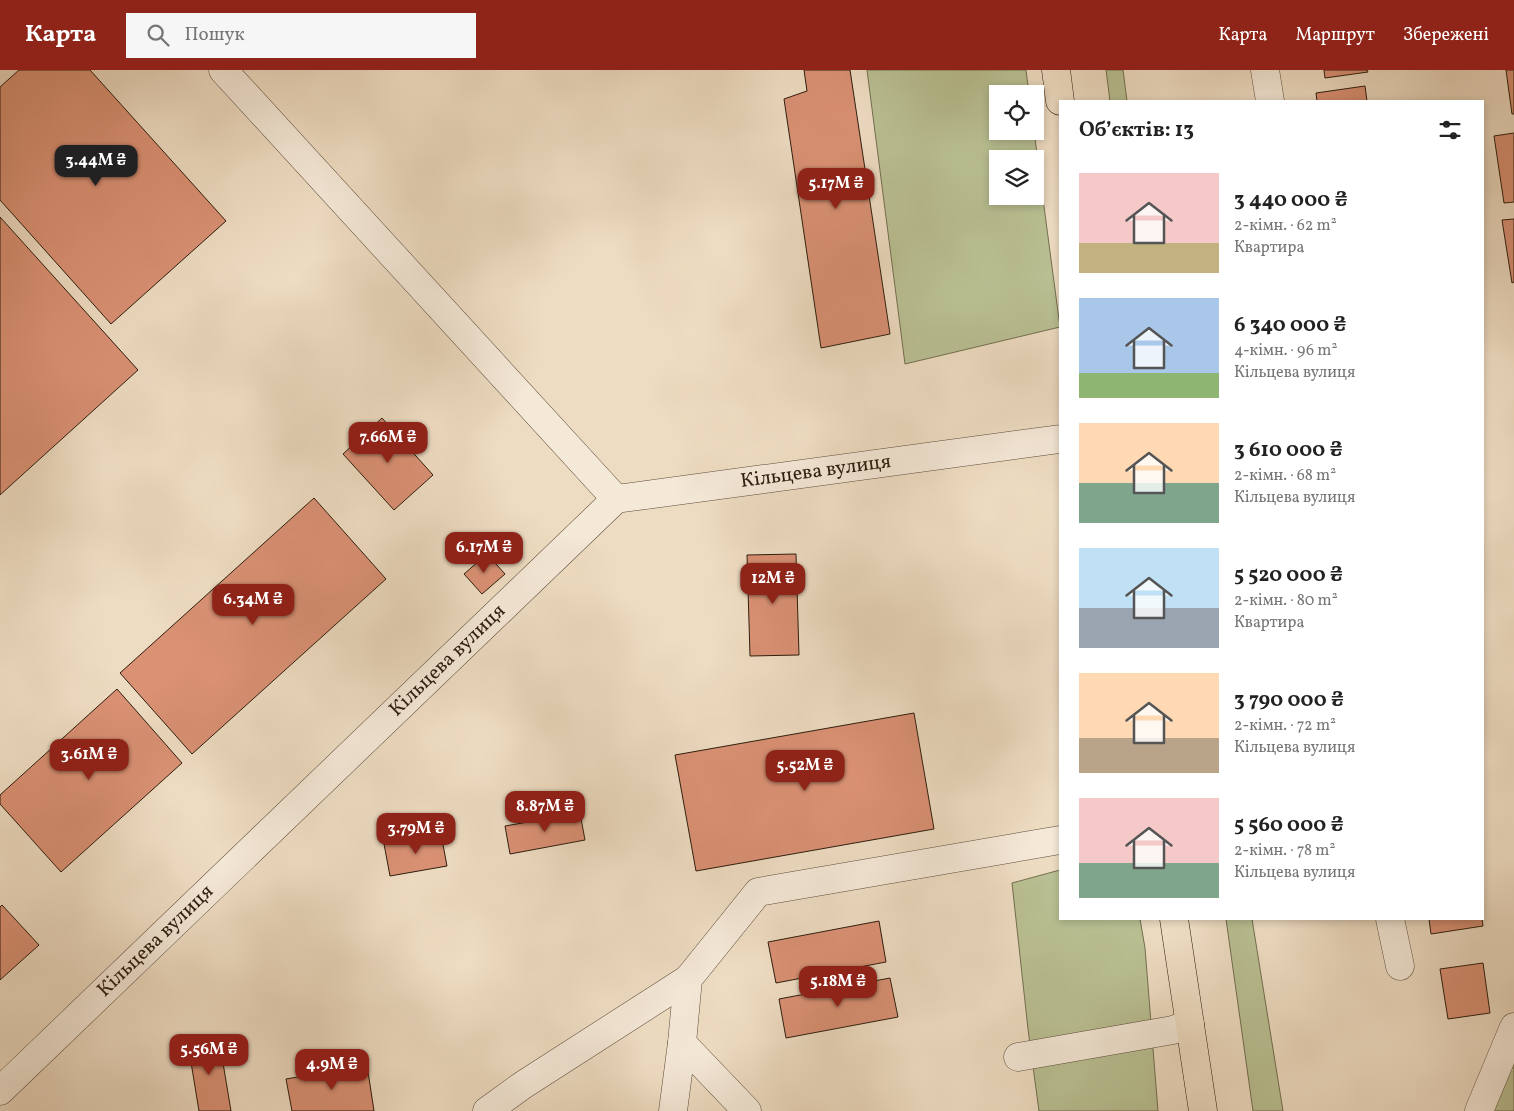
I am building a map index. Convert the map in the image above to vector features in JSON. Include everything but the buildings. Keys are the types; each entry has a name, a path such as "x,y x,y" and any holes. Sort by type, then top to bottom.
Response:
{"main road":[{"path":"1056,70 1060,100"},
{"path":"1174,920 1202,1111"}],"street":[{"path":"223,70 616,498"},
{"path":"1265,70 1270,100"},
{"name":"Кільцева вулиця","path":"0,1091 616,498 1059,439"},
{"path":"487,1111 688,979 758,892 1059,840"},
{"path":"1390,920 1400,966"},
{"path":"673,1111 688,979"},
{"path":"1018,1057 1173,1030 1190,1024"},
{"path":"1479,1111 1514,1027"},
{"path":"682,1043 747,1111"}],"green space":[{"path":"867,70 1026,70 1028,85 989,85 989,140 1035,140 1037,150 989,150 989,205 1044,205 1059,327 905,364"},
{"path":"1106,70 1123,70 1127,100 1110,100"},
{"path":"1059,870 1059,920 1140,920 1145,948 1158,1111 1039,1111 1012,883"},
{"path":"1226,920 1252,920 1283,1111 1253,1111"},
{"path":"1514,1037 1514,1111 1481,1111"}]}
